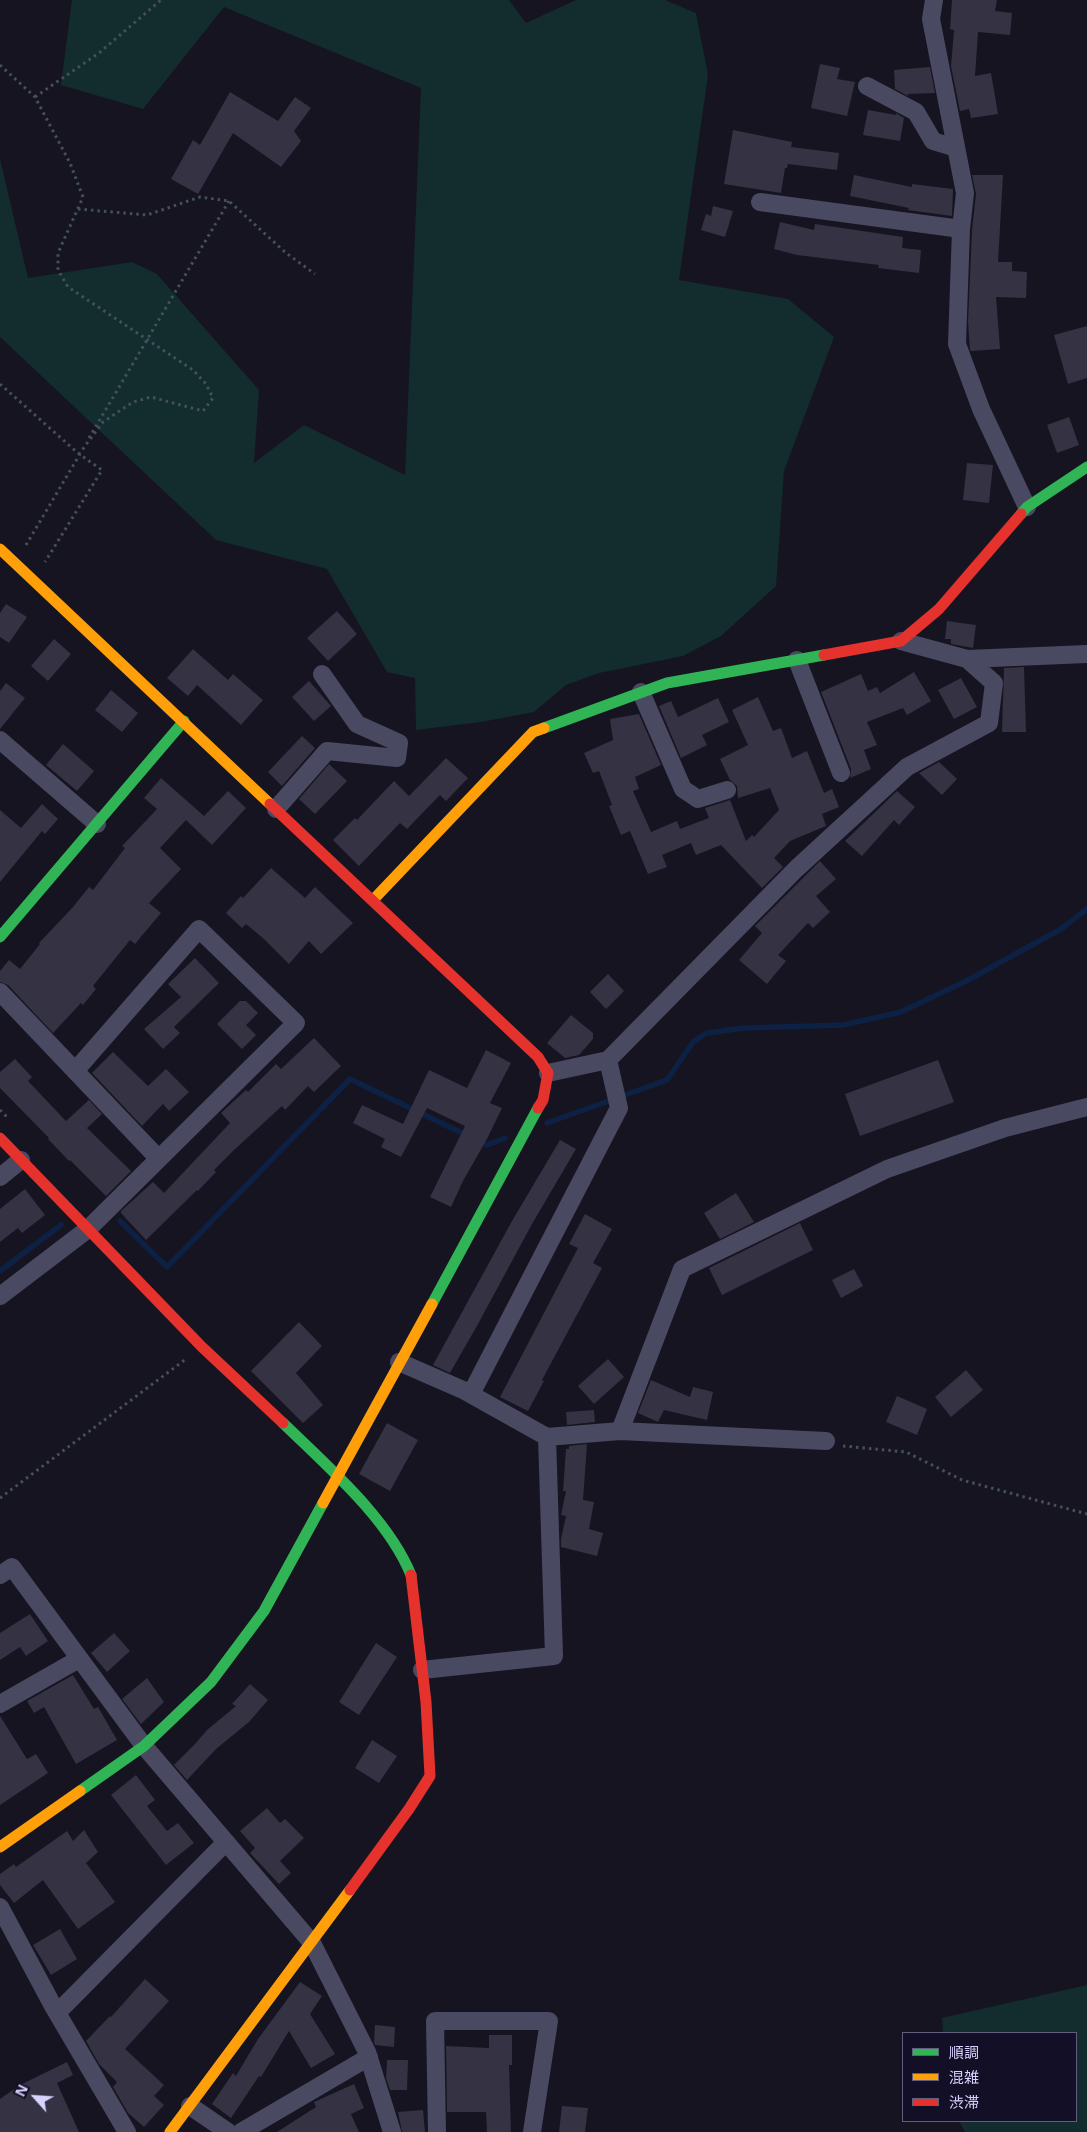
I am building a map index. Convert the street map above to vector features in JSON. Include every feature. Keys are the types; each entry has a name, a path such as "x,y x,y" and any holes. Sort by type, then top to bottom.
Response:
{"street":[{"path":"934,0 931,19 965,193 961,229 957,344 981,409 1027,507"},
{"path":"867,86 897,100 916,112 932,141 956,148"},
{"path":"760,202 961,229"},
{"path":"901,641 939,609 1027,507 1087,467"},
{"path":"0,549 538,1057 548,1073 543,1100 264,1611 211,1682 144,1746 0,1847"},
{"path":"372,900 533,732 667,683 901,641 967,659 1087,654"},
{"path":"548,1073 608,1060 796,869 907,767 989,723 994,683 967,659"},
{"path":"797,660 841,773"},
{"path":"276,808 326,751 397,758 399,743 358,724 322,674"},
{"path":"641,692 683,789 698,800 727,790"},
{"path":"0,937 184,721"},
{"path":"0,740 97,824"},
{"path":"0,1296 88,1229 296,1023 199,928 76,1071"},
{"path":"0,992 159,1159"},
{"path":"471,1394 619,1108 608,1060"},
{"path":"620,1431 682,1269 887,1169 1005,1128 1087,1107"},
{"path":"0,1138 202,1347 337,1475 390,1536 411,1574 426,1702 430,1776 409,1809 312,1943 170,2132"},
{"path":"0,1176 21,1160"},
{"path":"399,1362 471,1394 547,1437 620,1431 826,1441"},
{"path":"422,1670 554,1656 547,1437"},
{"path":"0,1575 12,1567 144,1746 312,1943 369,2057 392,2132"},
{"path":"0,1704 79,1659"},
{"path":"57,2013 226,1842"},
{"path":"0,1907 57,2013 127,2132"},
{"path":"437,2132 435,2021 549,2021 532,2132"},
{"path":"241,2132 369,2057"},
{"path":"190,2106 228,2132"}],"path":[{"path":"35,97 98,53 161,0"},
{"path":"0,65 35,97 70,163 83,197 58,253 58,270 68,287 193,370 206,384 213,398 203,412 151,397 133,402 103,422 80,454"},
{"path":"78,208 147,215 200,197 230,201 286,253 315,274"},
{"path":"15,564 230,201"},
{"path":"0,384 80,454 102,470 34,581"},
{"path":"0,1498 202,1347"},
{"path":"826,1441 847,1446 906,1452 962,1480 1087,1514"}],"green space":[{"path":"72,0 509,0 526,23 576,0 665,0 696,13 708,75 679,280 788,299 834,337 784,471 776,586 721,636 683,656 599,673 566,685 534,712 481,722 416,730 415,678 387,672 327,569 216,540 0,337 0,159 28,278 132,262 157,274 259,390 254,463 304,425 405,475 421,88 224,7 143,109 61,85"},
{"path":"1087,1985 1087,2132 965,2132 960,2122 1077,2122 1077,2032 943,2032 942,2018"}],"building":[{"path":"952,0 997,0 995,11 1012,13 1010,35 978,32 975,76 991,73 998,114 971,118 969,109 960,111 951,66 954,30 950,29"},
{"path":"820,64 840,68 837,79 855,82 847,116 811,108"},
{"path":"930,67 935,93 908,94 908,96 895,89 894,70"},
{"path":"230,92 278,121 295,97 311,108 294,131 301,141 281,167 233,133 198,194 171,179 193,140 200,145"},
{"path":"868,110 896,115 896,113 904,118 900,141 863,135"},
{"path":"733,130 792,142 791,147 839,153 837,170 788,164 787,168 785,168 781,193 724,184"},
{"path":"854,175 912,187 912,184 953,189 952,216 908,210 909,208 850,196"},
{"path":"972,175 1003,175 998,262 1012,262 1012,271 1027,272 1026,298 996,297 1000,349 970,350 968,322 972,230 976,194"},
{"path":"713,206 733,211 725,237 701,230 706,214 711,216"},
{"path":"780,222 814,230 815,224 903,237 902,248 921,250 919,273 878,268 879,265 797,255 774,249"},
{"path":"1087,326 1087,378 1068,384 1054,335"},
{"path":"1069,417 1079,445 1057,453 1047,425"},
{"path":"967,463 993,465 989,503 963,500"},
{"path":"6,604 27,617 9,643 0,637 0,613"},
{"path":"337,611 357,634 328,661 307,638"},
{"path":"947,621 976,625 973,648 951,644 951,639 945,639"},
{"path":"54,639 71,654 48,681 31,666"},
{"path":"193,649 228,680 233,674 263,700 241,725 197,685 188,696 167,678"},
{"path":"1024,667 1026,732 1002,732 1004,668"},
{"path":"914,672 931,701 907,715 903,708 867,722 877,745 864,750 871,769 850,778 851,769 821,692 861,674 868,691 877,687 880,693"},
{"path":"961,678 977,707 954,719 938,690"},
{"path":"309,681 331,706 314,721 292,697"},
{"path":"6,683 25,698 0,729 0,691"},
{"path":"111,690 138,713 122,732 95,710"},
{"path":"758,697 773,731 781,728 792,758 807,751 824,793 832,789 839,807 822,814 826,826 790,841 774,858 783,867 762,888 721,845 696,855 691,843 662,855 667,867 648,874 630,831 621,835 609,806 612,805 599,771 593,773 584,753 613,740 610,719 639,714 661,765 635,777 639,789 633,791 651,832 677,821 680,829 709,818 705,808 730,800 746,841 752,835 754,837 779,810 770,788 738,798 737,786 730,780 720,759 748,745 732,710"},
{"path":"718,698 729,722 702,735 707,745 681,758 659,706 671,701 678,717"},
{"path":"302,736 315,748 282,786 268,772"},
{"path":"63,744 94,771 77,791 46,765"},
{"path":"446,758 468,778 446,801 440,795 407,829 400,823 359,866 333,840 355,818 357,820 394,781 409,796"},
{"path":"939,762 957,779 942,795 919,773"},
{"path":"329,764 347,781 315,814 299,799"},
{"path":"161,778 204,816 228,791 246,808 212,845 186,820 160,848 181,869 149,903 161,913 135,944 130,940 93,986 96,989 83,1005 81,1003 53,1033 8,985 0,982 0,971 9,960 20,969 39,943 89,887 93,890 125,848 122,846 157,809 144,798"},
{"path":"897,791 915,807 899,825 894,820 862,856 845,841"},
{"path":"42,804 58,819 45,834 42,831 0,882 0,810 21,828"},
{"path":"820,861 836,879 816,896 830,912 813,928 808,923 778,955 786,961 767,984 739,960 762,933 755,926"},
{"path":"271,868 305,898 315,887 353,923 321,954 309,941 289,964 246,924 242,928 226,913"},
{"path":"195,958 219,983 174,1027 180,1033 163,1049 144,1029 181,997 168,984"},
{"path":"608,974 624,991 606,1009 590,992"},
{"path":"240,1001 246,1001 258,1013 246,1025 256,1035 242,1049 217,1024"},
{"path":"571,1015 593,1033 593,1039 579,1055 565,1058 547,1043"},
{"path":"314,1038 341,1066 314,1092 308,1086 285,1110 282,1106 234,1150 214,1170 216,1172 198,1191 146,1240 121,1211 153,1182 164,1193 230,1123 221,1113 246,1090 248,1092 276,1064 281,1069"},
{"path":"486,1050 511,1063 490,1103 502,1108 451,1207 430,1197 465,1126 427,1108 401,1157 381,1147 385,1139 353,1123 362,1105 403,1124 429,1070 467,1088"},
{"path":"113,1052 148,1086 166,1069 189,1092 169,1111 163,1104 142,1126 92,1073"},
{"path":"15,1059 32,1077 28,1081 66,1121 89,1100 102,1114 87,1128 131,1171 106,1196 69,1161 0,1088 0,1072"},
{"path":"938,1060 954,1102 860,1136 845,1094"},
{"path":"560,1140 576,1149 532,1224 478,1324 450,1373 433,1365 512,1221"},
{"path":"25,1189 45,1215 22,1233 18,1228 0,1242 0,1209"},
{"path":"736,1193 754,1222 720,1239 704,1213"},
{"path":"585,1214 612,1229 593,1263 602,1268 542,1380 544,1381 528,1411 500,1397 578,1248 569,1244"},
{"path":"800,1223 813,1250 722,1295 709,1268"},
{"path":"854,1269 863,1286 841,1298 832,1280"},
{"path":"299,1322 322,1346 296,1373 323,1405 303,1423 251,1371"},
{"path":"608,1359 624,1377 594,1404 578,1386"},
{"path":"966,1370 983,1390 951,1417 935,1397"},
{"path":"651,1380 690,1397 693,1387 713,1392 707,1420 664,1410 658,1422 638,1413"},
{"path":"897,1396 927,1409 917,1435 886,1422"},
{"path":"594,1410 595,1422 567,1425 566,1412"},
{"path":"387,1423 418,1440 390,1491 359,1474"},
{"path":"587,1444 583,1500 594,1502 589,1529 603,1533 597,1556 561,1547 566,1516 561,1515 566,1491 563,1491 566,1449 569,1449 569,1446"},
{"path":"30,1614 48,1641 26,1656 20,1647 0,1660 0,1633"},
{"path":"114,1633 130,1651 107,1672 91,1653"},
{"path":"376,1643 397,1657 359,1715 339,1702"},
{"path":"73,1675 94,1709 98,1707 117,1740 76,1764 44,1707 34,1713 27,1701"},
{"path":"147,1678 164,1702 141,1724 122,1699"},
{"path":"250,1684 268,1700 249,1722 216,1749 187,1780 174,1765 207,1730 236,1706 232,1704"},
{"path":"0,1716 27,1759 36,1754 48,1773 0,1805"},
{"path":"372,1740 397,1756 379,1783 355,1768"},
{"path":"136,1775 155,1800 147,1806 167,1831 178,1823 194,1843 166,1865 111,1795"},
{"path":"267,1808 280,1823 285,1819 304,1838 280,1861 291,1873 279,1884 250,1853 255,1848 240,1831"},
{"path":"84,1830 98,1852 86,1863 115,1902 78,1929 43,1880 14,1903 0,1885 0,1874 14,1864 16,1867 67,1831 73,1841"},
{"path":"60,1929 77,1959 51,1975 33,1945"},
{"path":"145,1979 169,2001 125,2049 164,2085 154,2096 164,2105 144,2127 128,2113 113,2087 117,2082 99,2064 86,2041 111,2017"},
{"path":"300,1982 322,1996 310,2014 335,2054 311,2068 289,2031 261,2077 259,2076 231,2118 212,2104 233,2073 236,2076 258,2039"},
{"path":"375,2025 395,2027 394,2047 375,2045"},
{"path":"489,2035 512,2035 512,2065 509,2065 511,2132 487,2132 486,2112 447,2112 446,2046 489,2048"},
{"path":"387,2060 408,2060 407,2090 390,2090 386,2078"},
{"path":"67,2062 73,2075 57,2083 79,2132 0,2132 0,2099 20,2085"},
{"path":"354,2084 364,2108 351,2114 359,2132 277,2132 316,2107 314,2102"},
{"path":"562,2106 588,2108 585,2132 559,2132"},
{"path":"423,2110 425,2132 402,2132 398,2112"}],"waterway":[{"path":"547,1123 667,1080 693,1042 707,1033 744,1028 843,1025 901,1012 968,980 1061,929 1087,909"},
{"path":"120,1221 167,1267 350,1079 468,1136"},
{"path":"479,1141 487,1145 505,1138"},
{"path":"0,1271 61,1225"}],"traffic: fast":[{"path":"1021,514 1027,507 1087,467"},
{"path":"544,728 667,683 824,655"},
{"path":"0,937 184,721"},
{"path":"432,1304 538,1108"},
{"path":"283,1423 337,1475 372,1513 401,1554 411,1575"},
{"path":"80,1791 144,1746 211,1682 264,1611 323,1503"}],"traffic: slow":[{"path":"0,549 270,804"},
{"path":"373,900 533,732 544,728"},
{"path":"323,1503 432,1304"},
{"path":"0,1847 80,1791"},
{"path":"170,2132 350,1890"}],"traffic: jam":[{"path":"824,655 901,641 939,609 1021,514"},
{"path":"270,804 538,1057 548,1073 543,1100 538,1108"},
{"path":"0,1138 202,1347 283,1423"},
{"path":"350,1890 409,1809 430,1776 426,1702 411,1575"}]}
